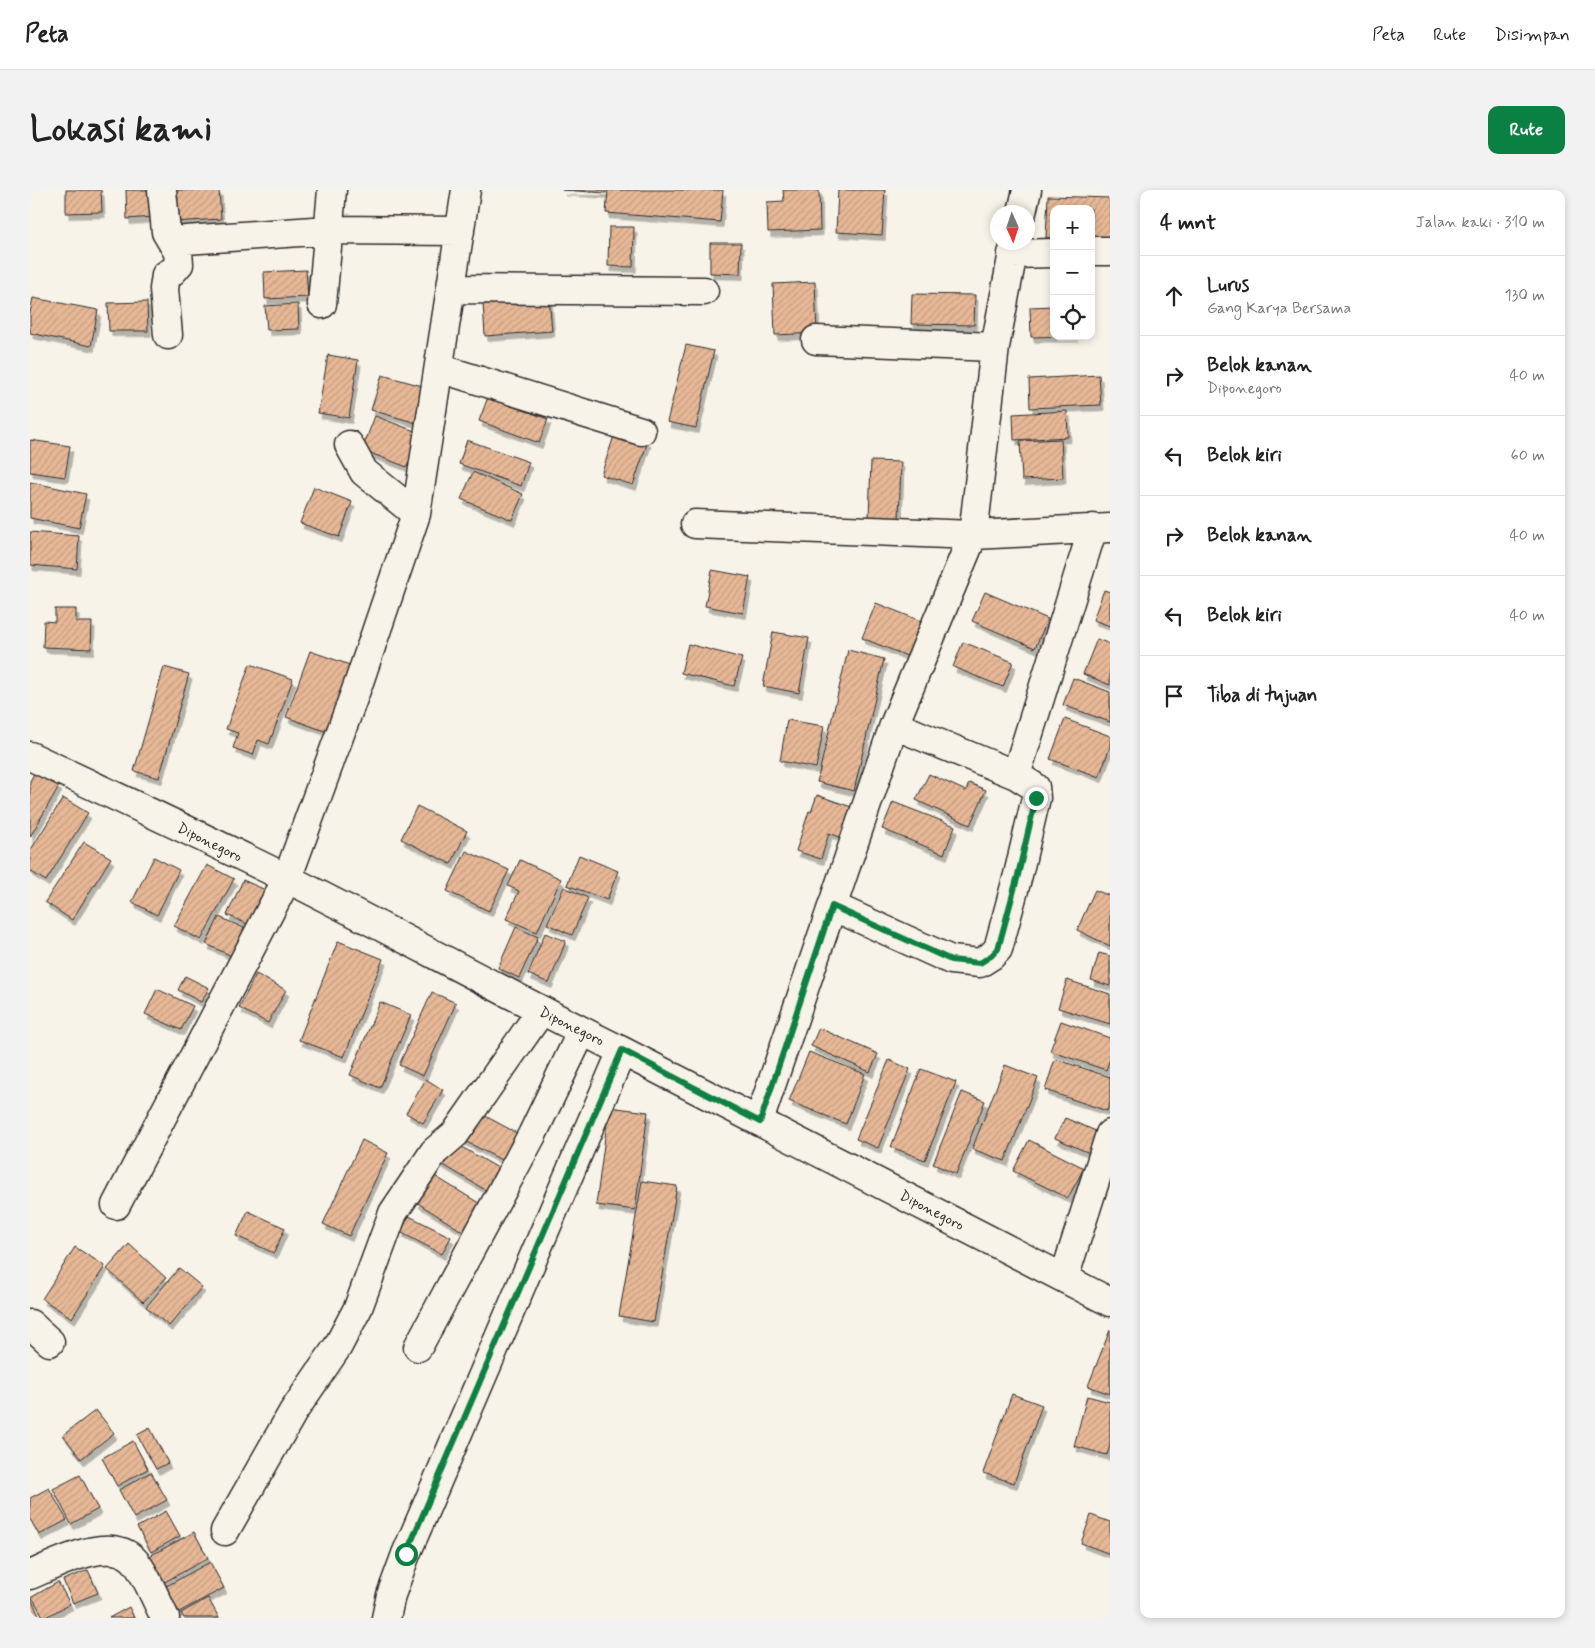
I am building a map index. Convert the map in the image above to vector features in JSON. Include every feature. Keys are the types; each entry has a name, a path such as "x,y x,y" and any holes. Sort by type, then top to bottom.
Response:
{"street":[{"path":"162,190 166,232 178,252 179,264 166,275 164,289 168,335"},
{"path":"322,304 332,190"},
{"path":"116,1205 287,879 359,682 416,514 466,190"},
{"path":"1024,205 1027,190"},
{"path":"172,242 328,230 460,231"},
{"path":"760,1122 894,725 973,534 995,347 1014,250"},
{"path":"1030,250 1050,252"},
{"path":"1095,252 1110,251"},
{"path":"451,289 704,291"},
{"path":"816,340 995,347"},
{"path":"439,368 641,431"},
{"path":"350,445 364,472 416,514"},
{"path":"695,524 973,534 1101,528 1016,775"},
{"path":"832,906 951,960 980,963 998,949 1036,798 1035,787 1016,775 894,725"},
{"name":"Diponegoro","path":"30,756 287,879 1110,1302"},
{"path":"226,1530 293,1412 338,1346 358,1308 393,1213 434,1152 455,1134 541,1011"},
{"path":"418,1348 532,1135 582,1031"},
{"path":"386,1618 391,1596 406,1554 622,1050"},
{"path":"1064,1278 1110,1134"},
{"path":"30,1575 90,1552 107,1548 117,1549 128,1553 136,1561 165,1618"}],"building":[{"path":"66,190 101,190 102,212 66,213"},
{"path":"126,190 152,190 153,217 127,219"},
{"path":"172,190 219,190 221,219 174,222"},
{"path":"562,190 606,190 606,193"},
{"path":"608,190 723,190 720,222 606,213"},
{"path":"783,190 819,190 820,230 768,232 767,202 784,201"},
{"path":"838,190 885,190 882,235 836,232"},
{"path":"1048,196 1110,198 1110,239 1095,239 1095,205 1050,205 1050,238 1046,238"},
{"path":"609,227 634,227 633,267 608,266"},
{"path":"710,243 741,243 740,274 710,273"},
{"path":"306,270 308,297 265,299 264,272"},
{"path":"815,282 817,333 775,335 773,284"},
{"path":"912,294 975,295 974,325 911,324"},
{"path":"549,297 552,331 485,336 483,302"},
{"path":"33,298 98,310 91,346 30,333 30,313"},
{"path":"147,302 148,331 109,331 108,303"},
{"path":"298,304 299,329 267,330 265,306"},
{"path":"1050,306 1050,337 1031,337 1030,307"},
{"path":"686,345 714,351 696,428 667,422"},
{"path":"328,355 358,360 349,418 318,413"},
{"path":"382,375 430,388 420,424 371,410"},
{"path":"1099,375 1101,405 1030,408 1029,379"},
{"path":"488,397 548,419 539,443 479,421"},
{"path":"1067,411 1068,437 1014,440 1013,414"},
{"path":"375,416 420,433 407,467 362,450"},
{"path":"616,430 648,441 633,485 601,475"},
{"path":"1061,439 1063,478 1022,480 1020,441"},
{"path":"30,440 70,446 65,477 30,472"},
{"path":"467,440 529,462 521,486 459,464"},
{"path":"871,461 901,462 899,519 869,518"},
{"path":"473,472 523,494 512,520 461,499"},
{"path":"30,482 86,494 79,528 30,518"},
{"path":"314,487 352,502 339,537 300,523"},
{"path":"30,532 79,536 77,569 30,565"},
{"path":"712,570 750,577 743,613 705,606"},
{"path":"1104,590 1110,592 1110,626 1093,620"},
{"path":"985,592 1048,619 1035,648 972,621"},
{"path":"876,603 926,623 912,658 862,638"},
{"path":"55,609 76,609 76,622 92,622 91,649 43,647 44,621 55,622"},
{"path":"773,632 809,638 799,693 763,686"},
{"path":"1097,639 1110,644 1110,685 1083,674"},
{"path":"963,642 1013,662 1003,687 953,667"},
{"path":"688,644 742,658 734,686 681,673"},
{"path":"848,650 884,659 854,791 817,782"},
{"path":"310,651 353,666 330,733 286,717"},
{"path":"250,664 293,679 269,744 258,740 253,755 233,748 238,733 226,729"},
{"path":"164,667 189,674 159,778 134,771"},
{"path":"1073,678 1110,692 1110,722 1063,705"},
{"path":"1065,719 1110,736 1110,747 1099,777 1050,759"},
{"path":"787,720 824,726 816,768 780,761"},
{"path":"35,772 59,786 30,837 30,781"},
{"path":"929,774 966,791 969,783 986,790 970,825 916,800"},
{"path":"817,795 860,810 848,840 829,833 821,859 796,851 809,811 811,812"},
{"path":"63,798 88,813 46,881 30,871 30,851"},
{"path":"893,802 955,826 944,854 882,829"},
{"path":"417,806 467,831 451,864 401,839"},
{"path":"84,842 111,858 72,920 45,902"},
{"path":"466,851 509,870 489,911 447,891"},
{"path":"579,855 618,871 607,900 567,885"},
{"path":"154,857 179,870 157,915 132,902"},
{"path":"520,860 561,879 537,932 506,919 519,891 508,886"},
{"path":"207,865 234,879 201,940 174,926"},
{"path":"243,880 270,892 254,927 227,915"},
{"path":"564,887 588,898 572,935 547,924"},
{"path":"1095,890 1110,896 1110,946 1077,930"},
{"path":"219,917 251,931 238,959 206,944"},
{"path":"516,927 538,937 519,978 498,968"},
{"path":"545,933 566,941 549,983 528,974"},
{"path":"338,941 383,959 344,1057 299,1040"},
{"path":"1099,953 1110,956 1110,986 1091,980"},
{"path":"256,974 286,990 268,1023 239,1008"},
{"path":"185,976 209,988 201,1002 178,990"},
{"path":"1067,980 1110,994 1110,1024 1058,1008"},
{"path":"157,989 193,1006 181,1030 145,1014"},
{"path":"432,992 456,1003 423,1076 399,1065"},
{"path":"380,1002 411,1015 380,1088 350,1075"},
{"path":"1061,1021 1110,1038 1110,1059 1106,1070 1050,1051"},
{"path":"819,1028 878,1054 870,1072 811,1046"},
{"path":"809,1052 865,1074 846,1124 789,1101"},
{"path":"1055,1059 1110,1077 1110,1102 1107,1111 1045,1090"},
{"path":"889,1060 910,1069 878,1148 856,1139"},
{"path":"1005,1065 1038,1078 1005,1161 972,1149"},
{"path":"921,1069 956,1082 925,1160 891,1147"},
{"path":"426,1079 443,1090 423,1123 406,1113"},
{"path":"962,1092 985,1101 956,1174 933,1164"},
{"path":"609,1107 648,1112 635,1210 596,1205"},
{"path":"476,1111 526,1138 511,1165 461,1139"},
{"path":"1065,1118 1103,1134 1094,1155 1055,1138"},
{"path":"362,1140 388,1153 349,1236 323,1224"},
{"path":"1029,1140 1084,1168 1068,1198 1013,1171"},
{"path":"453,1142 505,1172 492,1194 440,1163"},
{"path":"433,1175 482,1205 465,1233 416,1202"},
{"path":"642,1181 677,1186 654,1322 619,1316"},
{"path":"248,1211 285,1228 274,1253 236,1236"},
{"path":"409,1216 451,1237 442,1254 400,1232"},
{"path":"129,1244 166,1278 143,1302 107,1269"},
{"path":"75,1247 105,1266 72,1318 42,1299"},
{"path":"179,1268 202,1287 169,1326 146,1307"},
{"path":"1110,1330 1110,1394 1088,1386"},
{"path":"1012,1394 1042,1405 1014,1483 983,1473"},
{"path":"1087,1396 1110,1402 1110,1445 1107,1455 1074,1446"},
{"path":"96,1410 114,1433 81,1459 63,1435"},
{"path":"150,1428 168,1463 156,1469 137,1435"},
{"path":"133,1441 148,1469 117,1486 102,1458"},
{"path":"151,1472 167,1500 134,1518 119,1490"},
{"path":"80,1475 98,1509 71,1524 53,1489"},
{"path":"49,1488 67,1520 39,1535 30,1519 30,1498"},
{"path":"166,1511 180,1536 151,1552 137,1527"},
{"path":"1091,1515 1110,1522 1110,1554 1081,1543"},
{"path":"194,1532 208,1558 161,1584 146,1558"},
{"path":"210,1562 224,1588 177,1613 163,1588"},
{"path":"88,1570 98,1593 73,1603 63,1580"},
{"path":"58,1582 70,1604 44,1618 32,1597"},
{"path":"30,1596 40,1618 30,1618"},
{"path":"208,1598 219,1618 184,1618 181,1613"},
{"path":"129,1607 134,1618 109,1618"}],"route":[{"path":"406,1554 622,1050 760,1122 832,906 951,960 980,963 998,949 1036,798"}]}
